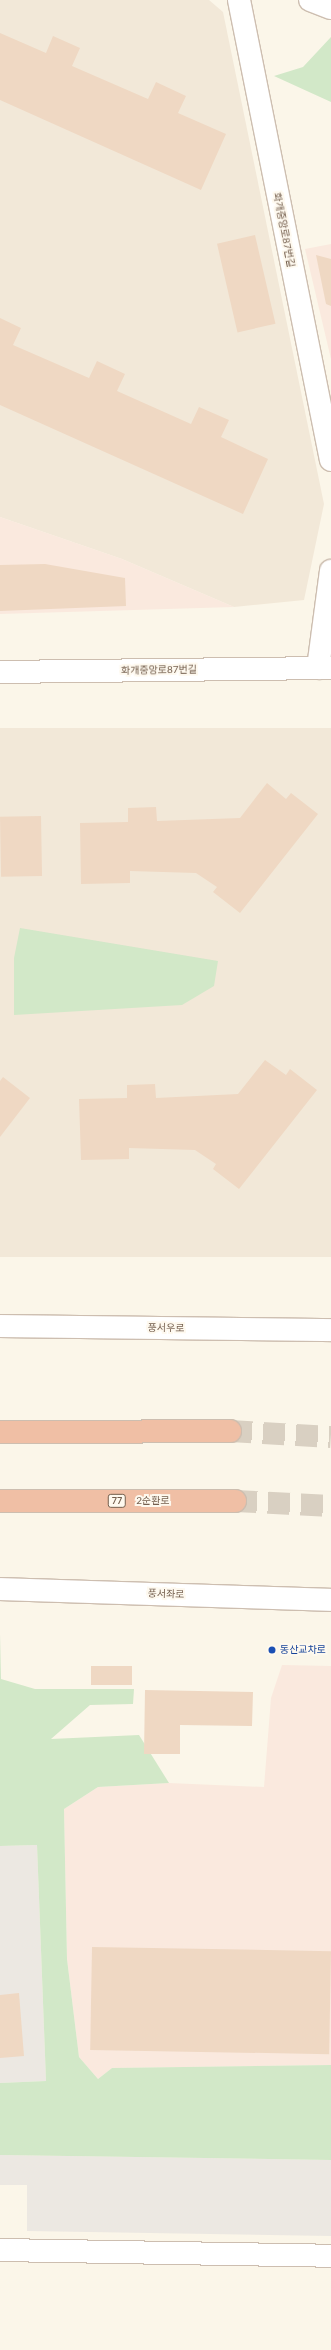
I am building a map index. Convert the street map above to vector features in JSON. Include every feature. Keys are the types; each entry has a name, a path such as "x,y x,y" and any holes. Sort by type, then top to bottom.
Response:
{"highway":[{"path":"0,1432 230,1431"},
{"name":"2순환로","path":"0,1501 235,1501"}],"street":[{"name":"화개중앙로87번길","path":"239,0 331,460"},
{"path":"310,0 331,8"},
{"name":"화개중앙로87번길","path":"0,672 324,668 331,571"},
{"name":"풍서우로","path":"0,1326 331,1330"},
{"name":"풍서좌로","path":"0,1589 331,1600"},
{"path":"0,2250 331,2256"}],"shaded area":[{"path":"0,0 209,0 223,12 324,504 304,600 234,607 122,559 0,517"},
{"path":"331,244 331,359 305,249"},
{"path":"0,517 122,559 234,607 0,614"},
{"path":"0,728 331,728 331,1257 0,1257"},
{"path":"282,1665 331,1666 331,2065 112,2068 98,2079 79,2057 67,1959 64,1809 98,1787 169,1783 264,1787 271,1698"},
{"path":"37,1845 46,2081 0,2083 0,1846"},
{"path":"0,2155 331,2160 331,2236 27,2231 27,2185 0,2185"}],"green space":[{"path":"331,37 331,102 274,76 303,67"},
{"path":"20,928 218,961 214,986 182,1005 14,1015 14,958"},
{"path":"0,1633 1,1679 35,1689 134,1689 133,1704 90,1705 51,1739 139,1735 169,1783 98,1787 64,1809 67,1959 79,2057 98,2079 112,2068 331,2065 331,2160 0,2155 0,2083 46,2081 37,1845 0,1846"}],"building":[{"path":"0,33 46,53 53,36 80,48 72,66 148,99 156,82 186,96 178,113 226,134 201,190 0,100"},
{"path":"255,235 275,324 237,332 217,244"},
{"path":"316,255 331,259 331,306 326,304"},
{"path":"0,318 21,328 13,345 89,378 97,361 125,374 117,391 191,424 199,407 229,420 221,437 268,459 243,514 0,405"},
{"path":"45,564 125,578 126,606 0,611 0,565"},
{"path":"267,783 286,799 291,793 318,814 240,913 213,892 217,887 196,873 130,871 130,883 81,884 80,823 128,822 128,808 156,807 157,821 240,818"},
{"path":"41,816 42,876 1,877 0,817"},
{"path":"265,1060 286,1075 290,1069 317,1090 239,1189 213,1169 216,1164 195,1150 129,1148 129,1159 81,1160 79,1099 127,1098 127,1085 155,1084 156,1098 238,1094"},
{"path":"3,1077 30,1098 0,1137 0,1081"},
{"path":"91,1666 132,1666 132,1685 91,1685"},
{"path":"145,1690 253,1692 252,1726 180,1725 180,1754 144,1754"},
{"path":"92,1947 331,1951 329,2054 90,2050"},
{"path":"19,1993 24,2056 0,2058 0,1995"}],"tunnel":[{"path":"230,1431 331,1437"},
{"path":"235,1501 331,1506"}],"place":[{"name":"동산교차로","path":"272,1650"}]}
